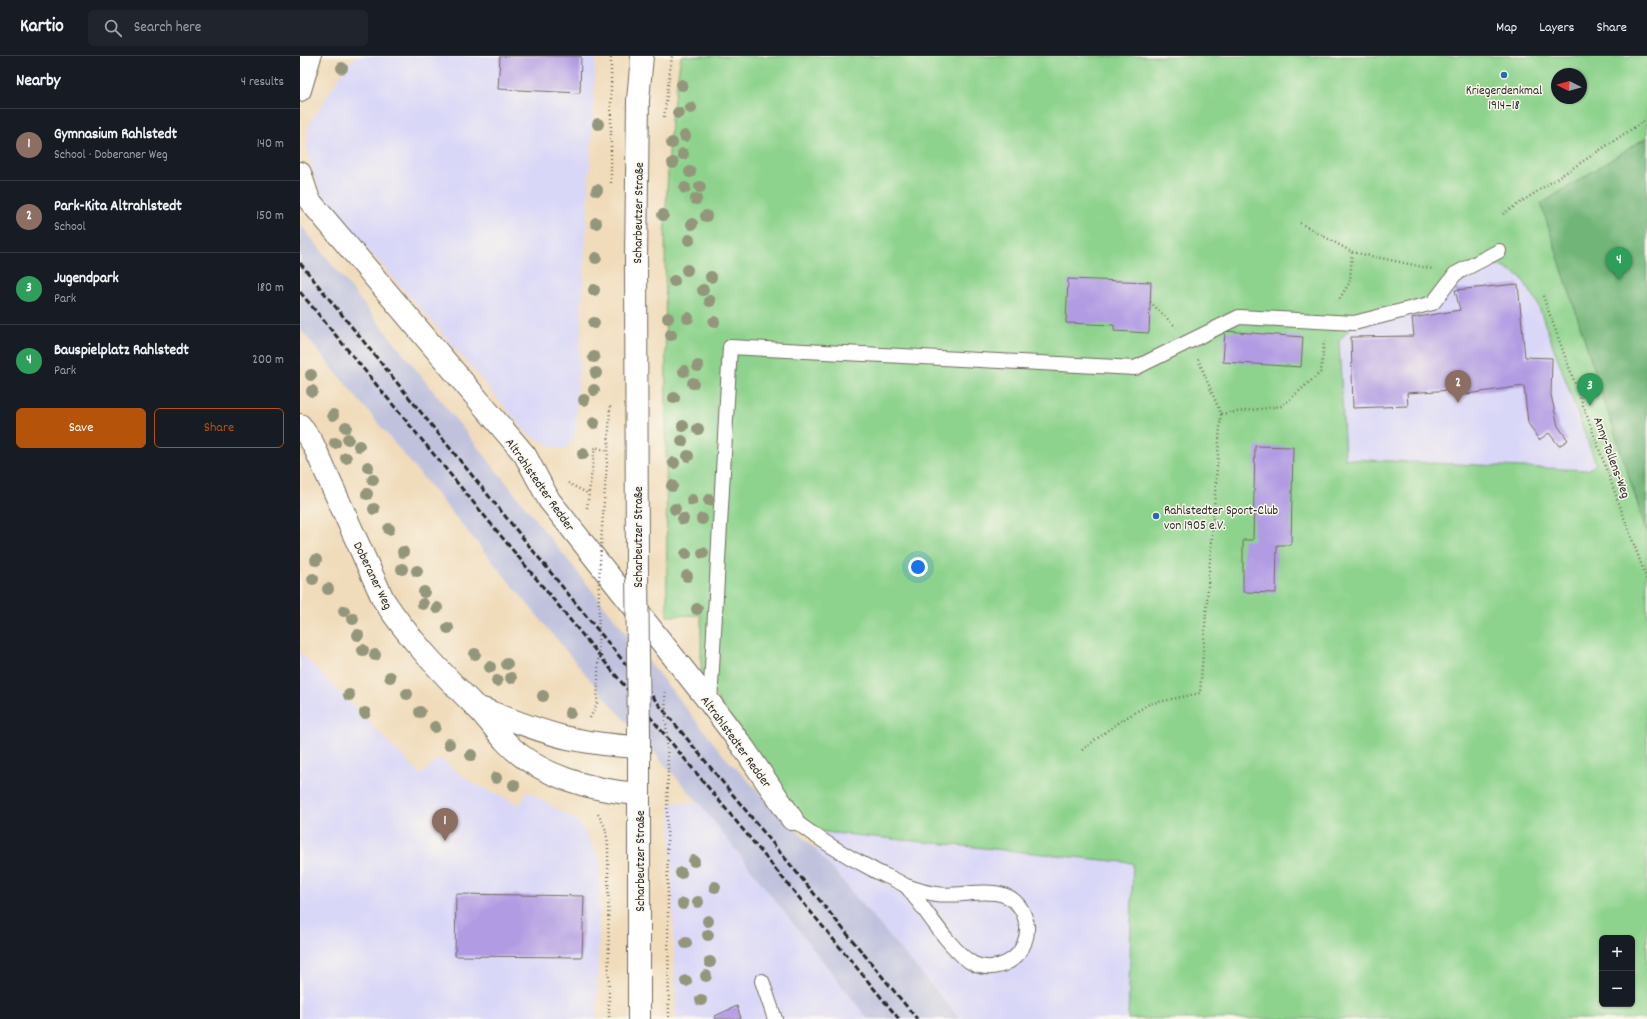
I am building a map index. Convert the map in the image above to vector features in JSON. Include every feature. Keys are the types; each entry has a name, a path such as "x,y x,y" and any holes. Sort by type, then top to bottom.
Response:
{"street":[{"path":"300,90 310,56"},
{"name":"Scharbeutzer Straße","path":"639,1019 640,794 637,573 636,259 638,100 642,56"},
{"name":"Altrahlstedter Redder","path":"300,173 310,200 525,455 549,500 710,703 792,819"},
{"name":"Doberaner Weg","path":"300,425 313,444 383,599 398,621 451,683 476,706 507,743 531,762 557,776 620,793 640,794"},
{"name":"Doberaner Weg","path":"476,706 538,729 586,742 639,741"}],"lane":[{"path":"710,703 730,347 1135,368 1238,317 1354,323 1433,302 1455,274 1499,251"},
{"path":"792,819 808,832 871,869 906,886 936,894 990,892 1003,894 1013,900 1022,910 1026,920 1026,940 1015,957 1007,963 996,967 984,967 974,964 965,958 944,936 906,886"},
{"path":"762,981 775,1019"}],"path":[{"path":"610,186 611,56"},
{"path":"1503,214 1647,119"},
{"path":"1352,252 1455,274"},
{"name":"Anny-Tollens-Weg","path":"1543,296 1647,580"},
{"path":"1082,750 1119,722 1149,704 1200,693 1221,414 1196,355 1172,322 1150,302"},
{"path":"586,742 588,723 597,704 599,582 610,398"},
{"path":"589,498 595,447 608,451"},
{"path":"668,768 669,1019"},
{"path":"585,784 586,801 601,817 605,827 608,843 609,1019"}],"shaded area":[{"path":"357,56 596,56 575,432 571,444 562,449 553,447 527,433 438,328 333,210 320,190 313,172 307,146 308,127 348,63"},
{"path":"300,224 724,756 816,850 960,1019 868,1019 699,803 607,700 300,329"},
{"path":"1501,266 1521,277 1536,301 1596,464 1588,470 1345,459 1339,341 1354,323 1454,284 1479,267"},
{"path":"300,652 421,775 439,758 472,783 520,805 527,791 579,822 600,860 597,1019 300,1019"},
{"path":"670,803 699,803 868,1019 676,1019"},
{"path":"824,832 1134,863 1128,1019 960,1019 816,850"}],"green space":[{"name":"Rahlstedter Sport-Club von 1905 e.V.","path":"681,56 1647,56 1647,137 1541,204 1647,533 1647,1019 1128,1019 1133,863 824,832 799,817 701,675 701,615 667,616 665,225 671,118","holes":["1501,266 1521,277 1537,302 1596,464 1588,470 1345,459 1339,341 1354,323 1432,308 1454,284 1479,267"]},
{"path":"1647,137 1647,533 1541,204"}],"building":[{"path":"500,56 581,56 580,93 498,89"},
{"path":"1068,279 1151,282 1149,333 1114,331 1114,325 1066,323"},
{"path":"1518,284 1525,357 1552,358 1551,395 1558,426 1568,440 1559,446 1549,433 1539,440 1528,423 1524,386 1452,396 1452,390 1407,393 1408,406 1353,408 1351,337 1414,336 1412,318 1460,310 1455,290"},
{"path":"1225,331 1303,337 1301,367 1223,362"},
{"path":"1255,446 1293,447 1291,545 1277,545 1276,593 1243,592 1243,540 1253,540"},
{"path":"456,894 584,896 582,957 455,956"},
{"path":"737,1006 741,1019 715,1019 715,1016"}],"railway":[{"path":"300,263 569,595 917,1019"},
{"path":"300,292 899,1019"}],"place":[{"name":"Kriegerdenkmal 1914–18","path":"1504,75"},
{"name":"Bauspielplatz Rahlstedt","path":"1619,280"},
{"name":"Park-Kita Altrahlstedt","path":"1458,403"},
{"name":"Jugendpark","path":"1590,406"},
{"name":"Rahlstedter Sport-Club von 1905 e.V.","path":"1156,516"},
{"name":"Gymnasium Rahlstedt","path":"445,841"}]}
